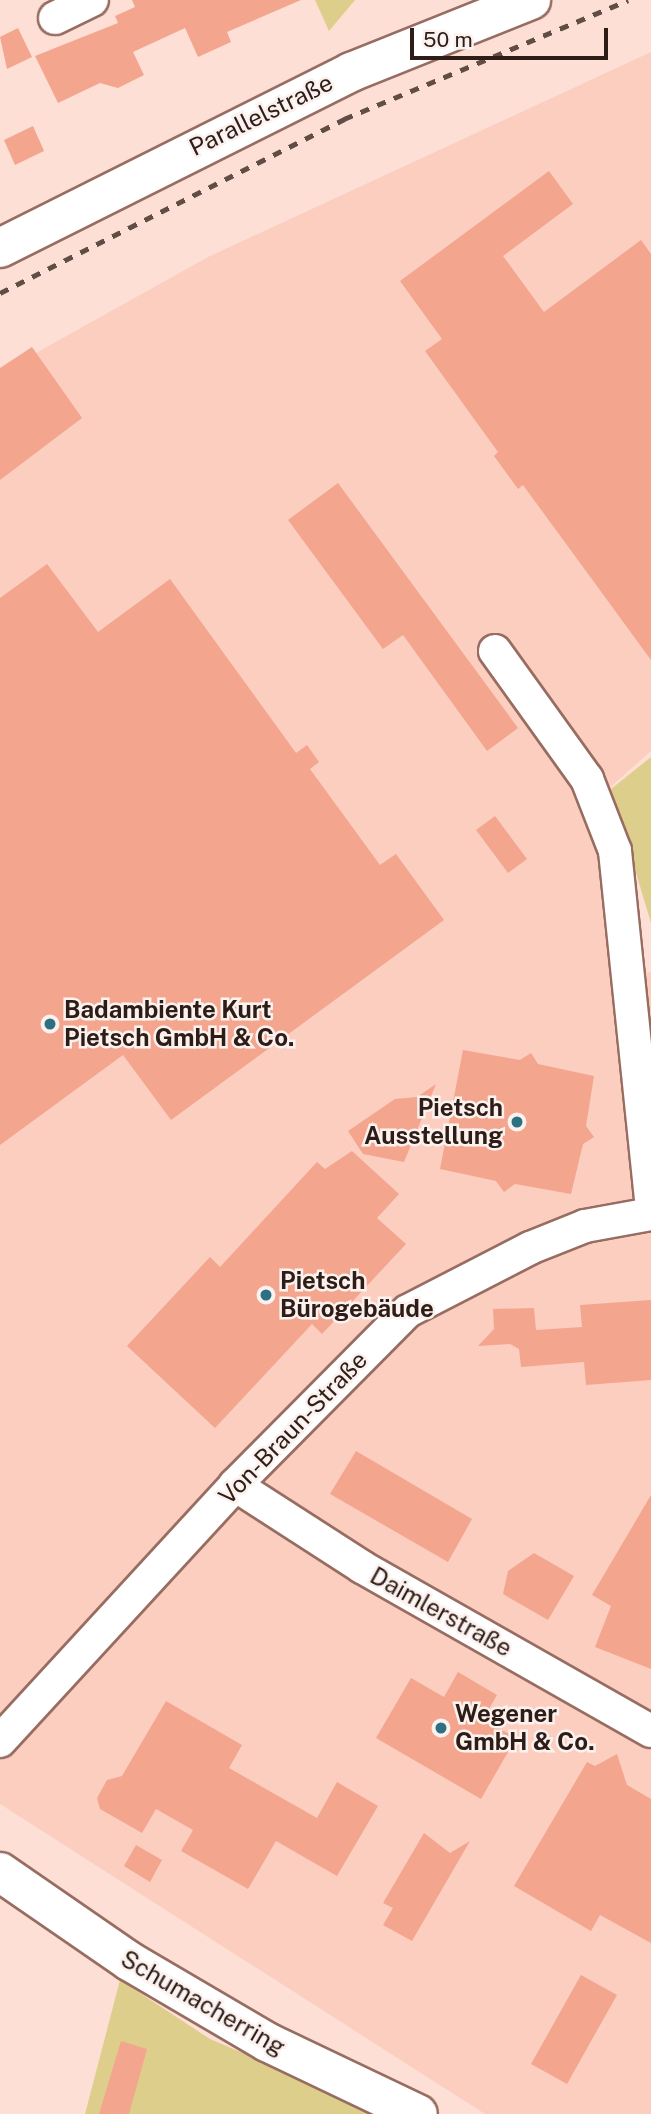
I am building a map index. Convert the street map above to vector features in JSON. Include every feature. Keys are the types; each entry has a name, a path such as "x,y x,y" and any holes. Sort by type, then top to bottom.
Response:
{"main road":[{"name":"Parallelstraße","path":"0,248 351,72 531,0"},
{"name":"Schumacherring","path":"0,1872 152,1975 267,2042 418,2114"}],"street":[{"path":"55,18 92,0"},
{"path":"495,651 572,757 602,812 615,850 640,960 651,1197"},
{"name":"Von-Braun-Straße","path":"0,1741 235,1485 408,1311 552,1239 651,1214"},
{"name":"Daimlerstraße","path":"235,1485 362,1567 651,1731"}],"shaded area":[{"path":"315,0 355,0 329,31"},
{"path":"651,52 651,751 607,790 641,974 651,972 651,2114 485,2114 0,1804 0,373 208,257"},
{"path":"651,757 651,923 611,789"},
{"path":"120,1980 210,2039 387,2114 85,2114"}],"building":[{"path":"132,0 301,0 227,32 231,42 198,57 185,28 133,52 144,75 118,88 100,83 58,103 35,56 118,23 115,16 135,7"},
{"path":"18,28 32,57 7,69 0,37"},
{"path":"33,126 44,151 15,165 4,140"},
{"path":"549,171 573,204 503,256 544,312 641,240 651,254 651,660 523,485 518,489 494,456 498,452 425,351 442,339 400,281"},
{"path":"32,347 82,418 0,480 0,368"},
{"path":"338,483 518,728 487,751 403,635 383,649 288,520"},
{"path":"47,564 98,632 170,579 296,753 307,745 319,762 310,769 380,865 396,854 444,920 171,1120 123,1055 0,1145 0,598"},
{"path":"495,816 527,859 508,873 476,830"},
{"name":"Pietsch Ausstellung","path":"463,1050 520,1060 531,1053 538,1064 594,1076 586,1126 594,1137 583,1144 571,1194 515,1184 504,1192 496,1181 440,1169"},
{"path":"436,1084 404,1162 363,1154 348,1131 395,1099 417,1097"},
{"name":"Pietsch Bürogebäude","path":"352,1151 399,1194 377,1218 406,1244 322,1334 312,1324 215,1428 127,1346 210,1257 220,1267 317,1162 325,1169"},
{"path":"651,1300 651,1380 586,1385 584,1362 521,1367 519,1349 510,1344 478,1346 494,1329 493,1309 534,1308 536,1330 582,1327 580,1305"},
{"path":"356,1451 472,1519 448,1562 330,1494"},
{"path":"651,1495 651,1669 595,1647 611,1606 592,1595"},
{"path":"534,1553 574,1576 548,1620 503,1594 508,1571"},
{"name":"Wegener GmbH & Co.","path":"458,1672 497,1695 483,1719 516,1738 481,1799 376,1738 411,1678 444,1697"},
{"path":"166,1701 242,1745 229,1768 317,1818 337,1782 378,1806 337,1876 276,1841 248,1889 181,1851 193,1830 156,1809 142,1833 100,1809 97,1798 107,1780 122,1776"},
{"path":"617,1754 627,1785 651,1799 651,1943 600,1915 591,1931 514,1886 587,1762 595,1766"},
{"path":"424,1833 450,1853 470,1841 412,1941 383,1925 393,1908 383,1903"},
{"path":"136,1845 162,1860 150,1882 124,1866"},
{"path":"581,1975 617,1995 567,2084 531,2064"},
{"path":"121,2041 147,2049 129,2114 99,2114"}],"railway":[{"path":"0,293 344,119 628,0"}],"place":[{"name":"Badambiente Kurt Pietsch GmbH & Co.","path":"50,1024"},
{"name":"Pietsch Ausstellung","path":"517,1122"},
{"name":"Pietsch Bürogebäude","path":"266,1295"},
{"name":"Wegener GmbH & Co.","path":"441,1728"}]}
